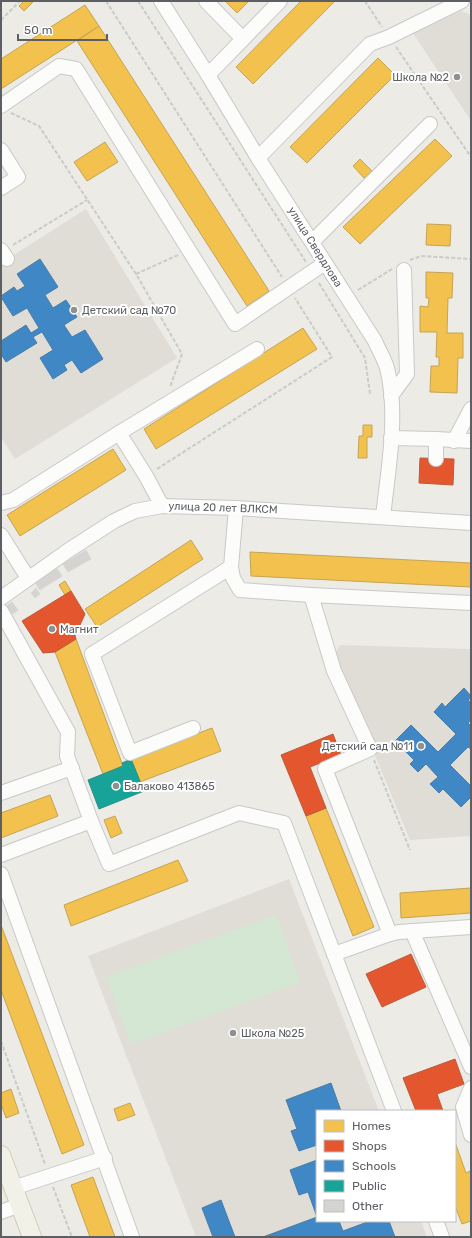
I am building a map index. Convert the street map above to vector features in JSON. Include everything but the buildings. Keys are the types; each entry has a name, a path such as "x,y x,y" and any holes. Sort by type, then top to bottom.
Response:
{"main road":[{"path":"1,1155 32,1237"}],"street":[{"name":"улица Свердлова","path":"162,1 258,158 375,341 388,370 391,396 391,438 383,517"},
{"path":"206,1 243,39"},
{"path":"208,74 279,1"},
{"path":"258,158 370,44 389,37 462,1"},
{"path":"4,109 59,66 76,69 235,324 325,263"},
{"path":"312,242 430,124"},
{"path":"1,150 18,177 1,188"},
{"path":"391,396 407,374 404,270"},
{"path":"1,503 13,500 257,349"},
{"path":"454,441 471,409"},
{"path":"120,433 162,506"},
{"path":"391,438 436,439 471,442"},
{"path":"436,439 436,458"},
{"name":"улица 20 лет ВЛКСМ","path":"1,598 68,550 114,521 135,511 162,506 236,508 471,523"},
{"path":"236,508 231,567 233,578 240,590 471,603"},
{"path":"1,534 28,578"},
{"path":"193,728 130,753 92,654 231,567"},
{"path":"311,595 334,671 370,749 325,769 390,934"},
{"path":"1,610 68,732 68,756 91,821 109,864 239,813 284,823 394,1110"},
{"path":"1,793 72,768"},
{"path":"1,855 91,821"},
{"path":"1,874 105,1158 132,1237"},
{"path":"334,954 390,934 471,927"},
{"path":"412,931 470,1064"},
{"path":"471,1088 463,1107 471,1136"},
{"path":"14,1188 105,1158"},
{"path":"1,1212 20,1205"},
{"path":"436,1222 442,1237"}],"path":[{"path":"1,20 20,1"},
{"path":"106,1 332,357 146,476"},
{"path":"138,1 312,272 365,358 370,394"},
{"path":"365,1 471,157"},
{"path":"4,109 40,126 136,274 182,354 162,407"},
{"path":"3,254 87,200"},
{"path":"136,274 189,250"},
{"path":"370,749 410,850"},
{"path":"1,1041 72,1237"}],"shaded area":[{"name":"Школа №2","path":"461,11 471,15 471,121 413,33"},
{"name":"Детский сад №70","path":"86,209 177,358 15,459 1,437 1,263"},
{"name":"Детский сад №11","path":"340,645 471,649 471,836 410,840 334,656"},
{"name":"Школа №25","path":"289,879 379,1110 316,1110 316,1222 421,1222 427,1237 196,1237 88,956"}],"green space":[{"path":"276,915 300,982 131,1044 106,977"}],"place":[{"name":"Школа №2","path":"457,77"},
{"name":"Детский сад №70","path":"74,310"},
{"name":"Магнит","path":"52,629"},
{"name":"Детский сад №11","path":"421,746"},
{"name":"Балаково 413865","path":"116,786"},
{"name":"Школа №25","path":"233,1033"}]}
